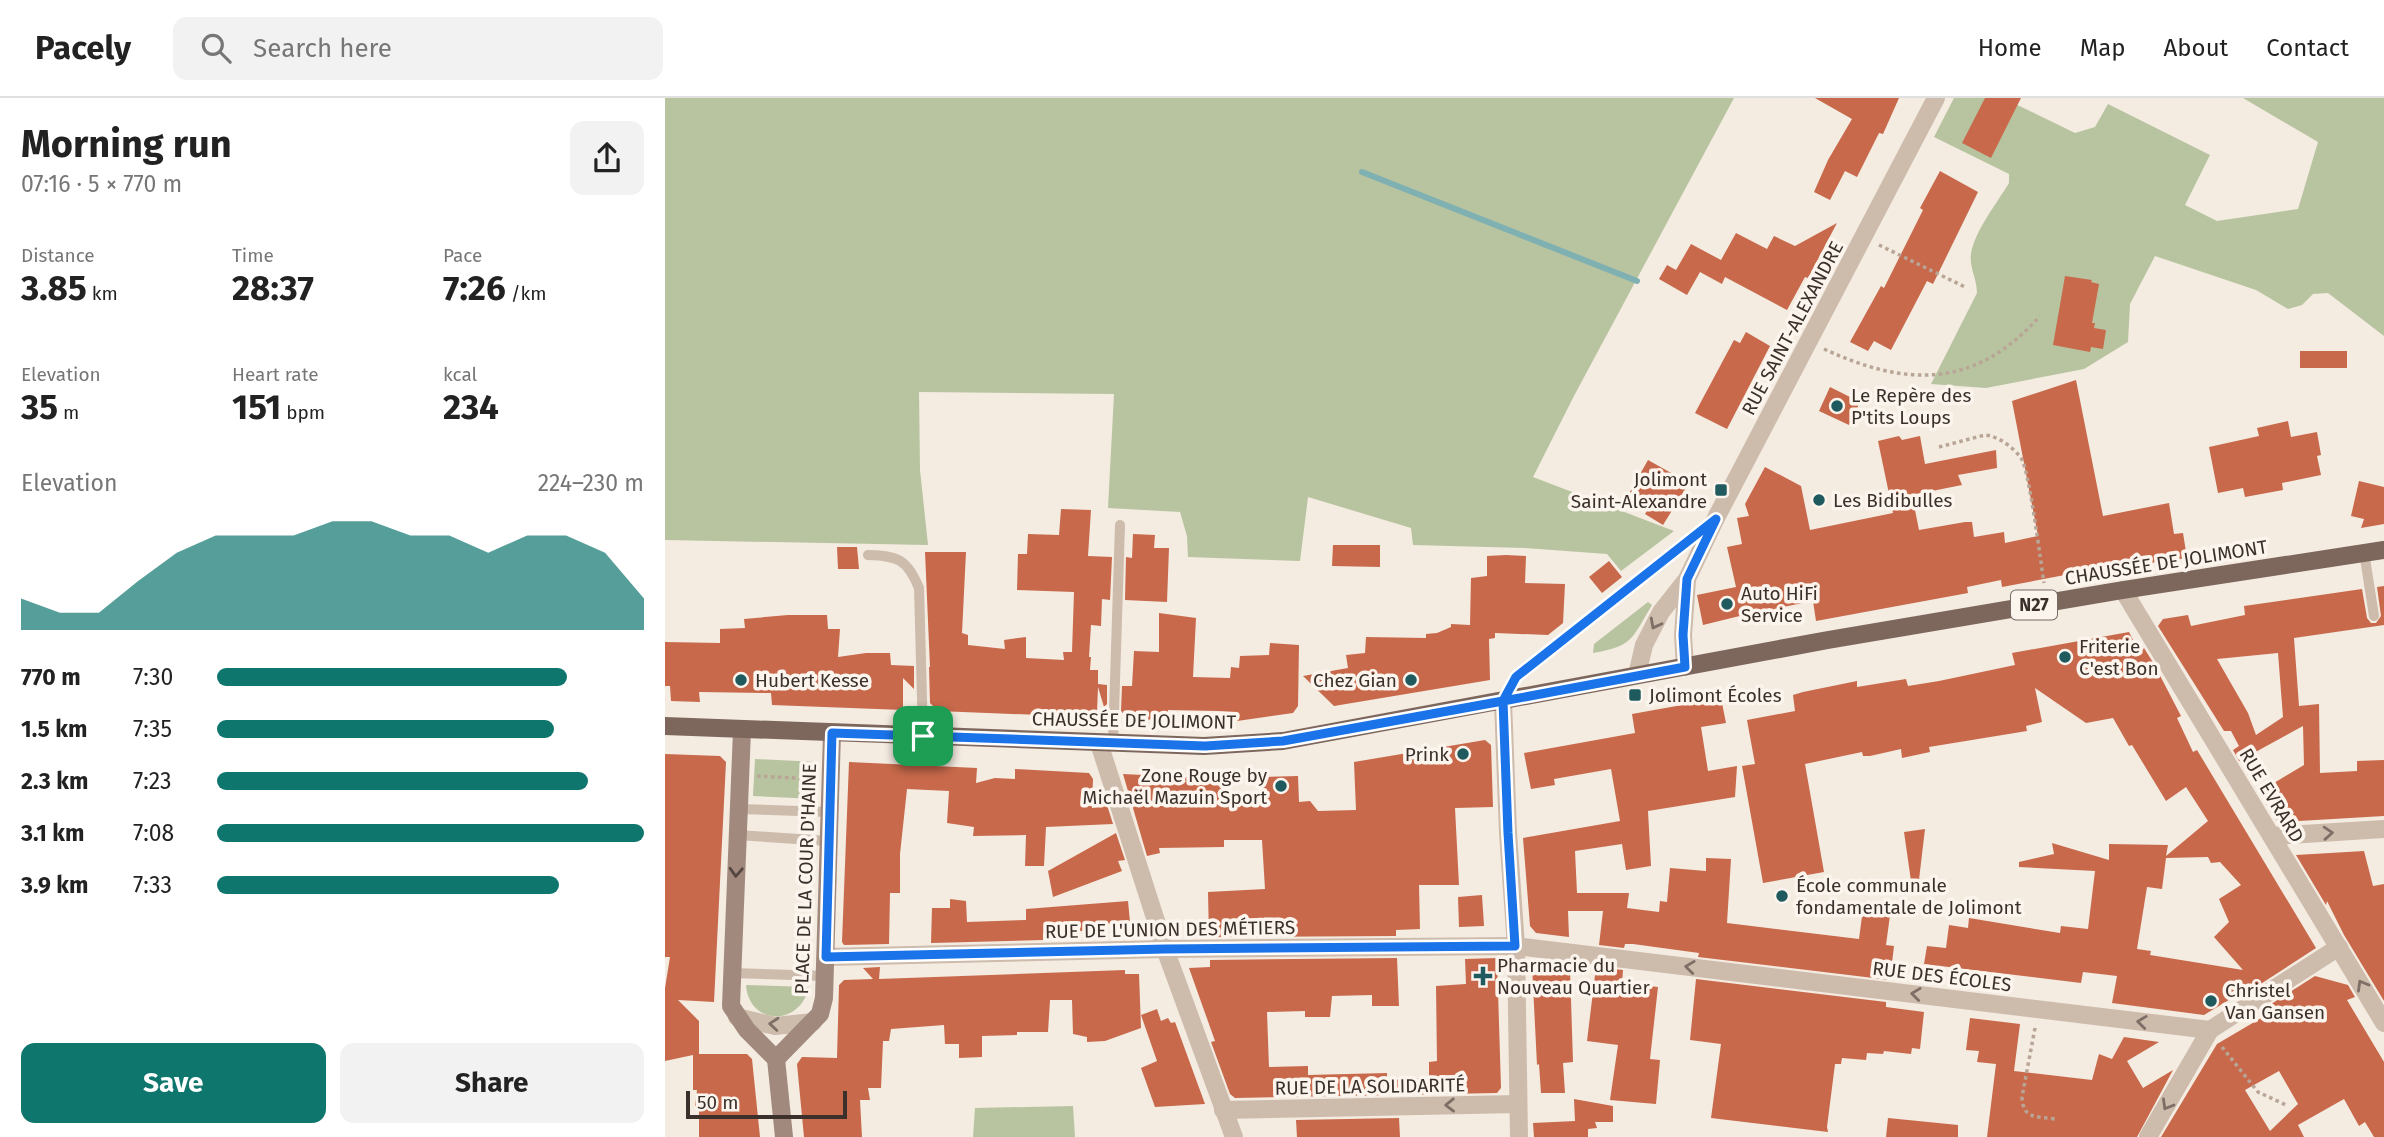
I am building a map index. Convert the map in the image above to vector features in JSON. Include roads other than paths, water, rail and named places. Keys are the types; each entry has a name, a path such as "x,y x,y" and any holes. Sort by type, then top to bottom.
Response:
{"main road":[{"name":"CHAUSSÉE DE JOLIMONT","path":"665,726 1205,746 1283,741 2048,602 2384,550"}],"street":[{"name":"RUE SAINT-ALEXANDRE","path":"1637,675 1644,645 1661,612 1687,579 1937,98"},
{"name":"RUE SAINT-ALEXANDRE","path":"1685,667 1683,635 1687,579"},
{"name":"RUE EVRARD","path":"2123,590 2384,1023"},
{"path":"1503,701 1515,946 1519,1137"},
{"path":"742,730 731,1006 747,1030 776,1059 784,1137"},
{"name":"PLACE DE LA COUR D'HAINE","path":"776,1059 820,1014 824,998 832,733"},
{"path":"1106,743 1165,949 1234,1137"},
{"path":"2272,836 2384,829"},
{"name":"RUE DE L'UNION DES MÉTIERS","path":"826,957 1165,949 1515,946"},
{"name":"RUE DES ÉCOLES","path":"1515,946 2210,1030"},
{"path":"2148,1137 2210,1030 2339,947"},
{"name":"PLACE DE LA COUR D'HAINE","path":"737,1017 775,1026 813,1022"},
{"name":"RUE DE LA SOLIDARITÉ","path":"1223,1110 1518,1104"}],"lane":[{"path":"1503,701 1516,677 1716,519"},
{"path":"1106,743 1120,525"},
{"path":"2364,552 2374,616"},
{"path":"868,555 892,556 904,562 913,572 919,588 923,736"},
{"path":"740,809 828,812"},
{"path":"738,835 827,841"},
{"path":"731,973 825,976"}],"waterway":[{"path":"1362,172 1637,281"}],"place":[{"name":"Le Repère des P'tits Loups","path":"1837,406"},
{"name":"Jolimont Saint-Alexandre","path":"1721,490"},
{"name":"Les Bidibulles","path":"1819,500"},
{"name":"Auto HiFi Service","path":"1727,604"},
{"name":"Friterie C'est Bon","path":"2065,657"},
{"name":"Hubert Kesse","path":"741,680"},
{"name":"Chez Gian","path":"1411,680"},
{"name":"Jolimont Écoles","path":"1635,695"},
{"name":"Prink","path":"1463,754"},
{"name":"Zone Rouge by Michaël Mazuin Sport","path":"1281,786"},
{"name":"École communale fondamentale de Jolimont","path":"1782,896"},
{"name":"Pharmacie du Nouveau Quartier","path":"1483,976"},
{"name":"Christel Van Gansen","path":"2211,1001"}]}
